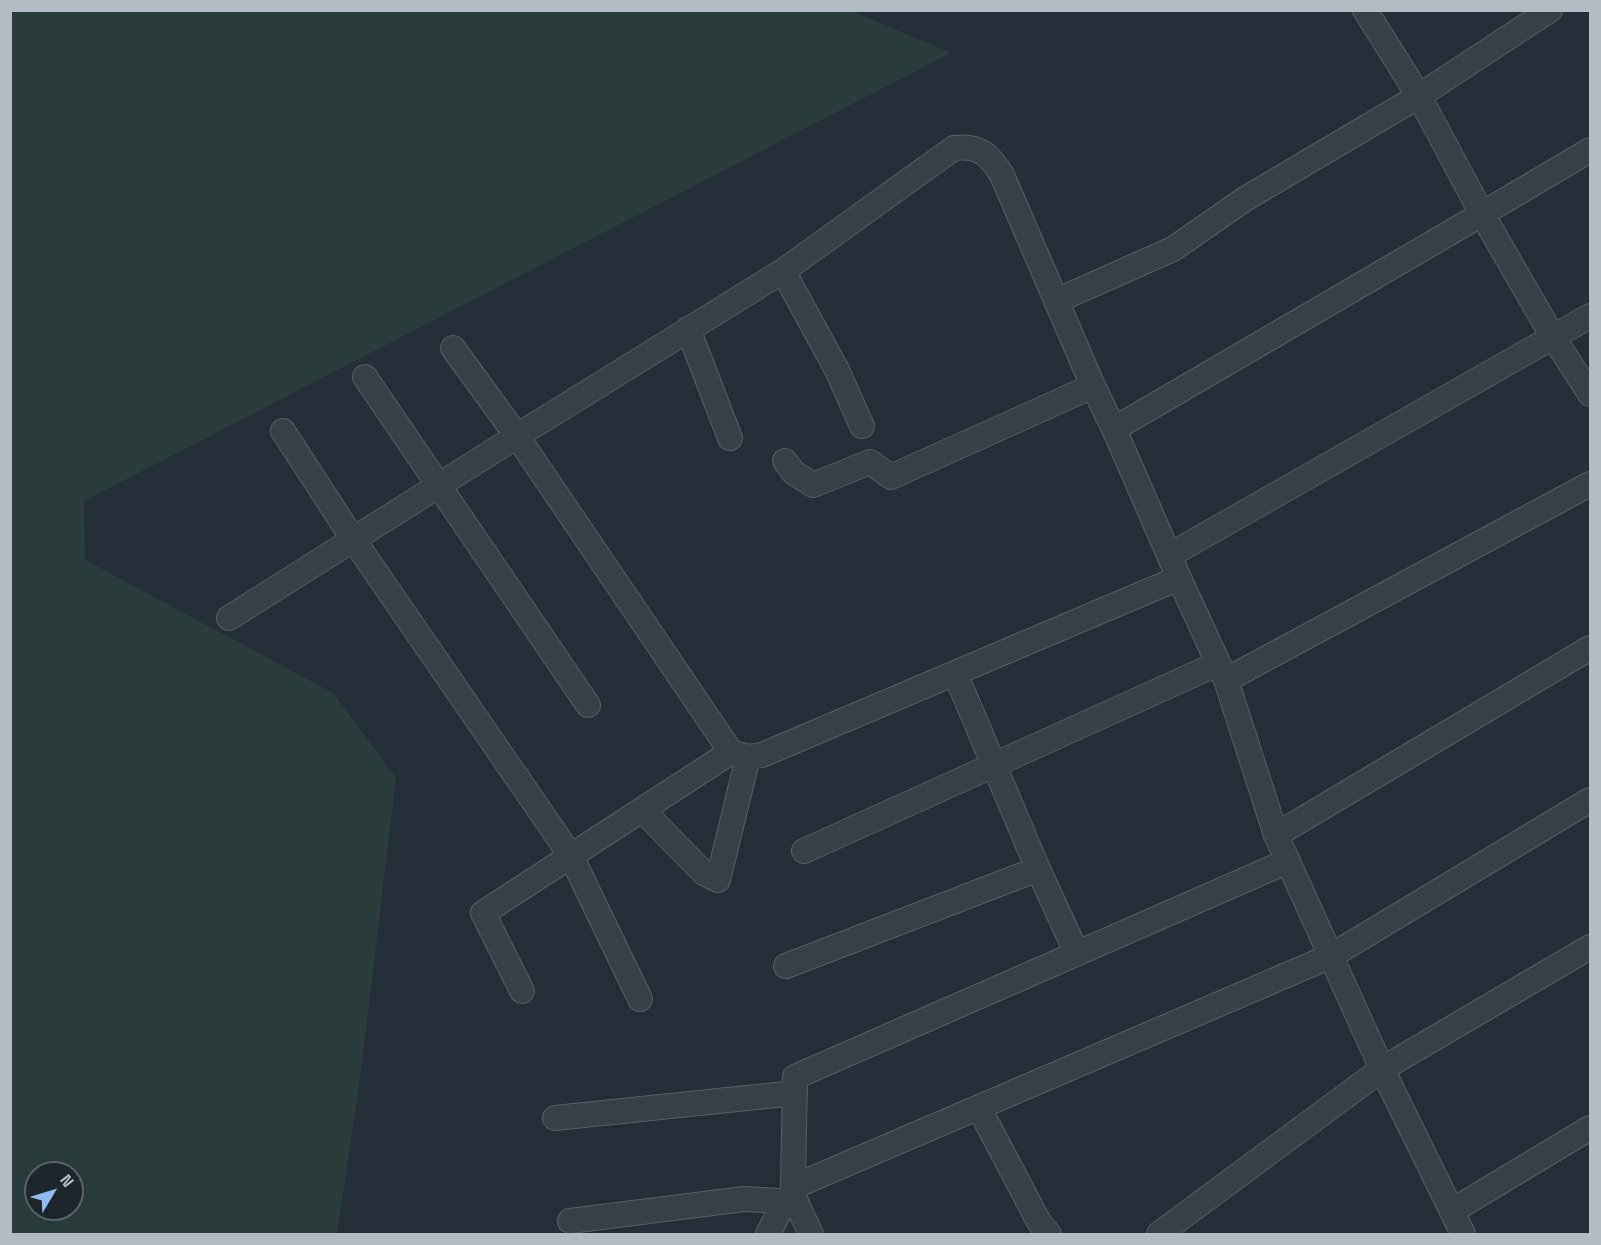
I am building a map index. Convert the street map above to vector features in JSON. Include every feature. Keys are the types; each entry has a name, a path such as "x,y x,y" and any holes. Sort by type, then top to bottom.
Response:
{"street":[{"path":"1365,10 1419,96 1482,214 1553,337 1590,394"},
{"path":"1056,301 1173,249 1245,199 1419,96 1550,10"},
{"path":"229,618 783,271 954,148 967,147 979,150 992,158 1002,175 1093,386 1222,672 1276,835 1382,1069 1463,1234"},
{"path":"1114,429 1590,150"},
{"path":"783,271 837,370 862,426"},
{"path":"1170,555 1590,316"},
{"path":"688,329 730,438"},
{"path":"453,348 739,755 718,880 704,873 642,810"},
{"path":"365,377 588,705"},
{"path":"785,462 794,473 813,485 870,462 891,477 1093,386"},
{"path":"284,431 353,539 571,856 640,999"},
{"path":"804,851 995,765 1222,672 1590,484"},
{"path":"522,991 483,913 642,810 739,755 762,755 1179,578"},
{"path":"1276,835 1590,648"},
{"path":"955,673 1038,869 1077,954"},
{"path":"570,1221 744,1199 791,1197 979,1107 1331,956 1590,800"},
{"path":"768,1234 791,1197 795,1077 1288,861"},
{"path":"786,966 1038,869"},
{"path":"1159,1234 1382,1069 1590,947"},
{"path":"555,1118 795,1093"},
{"path":"979,1107 1039,1222 1049,1234"},
{"path":"1452,1211 1590,1128"},
{"path":"791,1197 811,1234"}],"green space":[{"path":"11,11 852,11 951,53 84,501 85,560 333,693 396,778 361,1071 337,1234 11,1234"}]}
